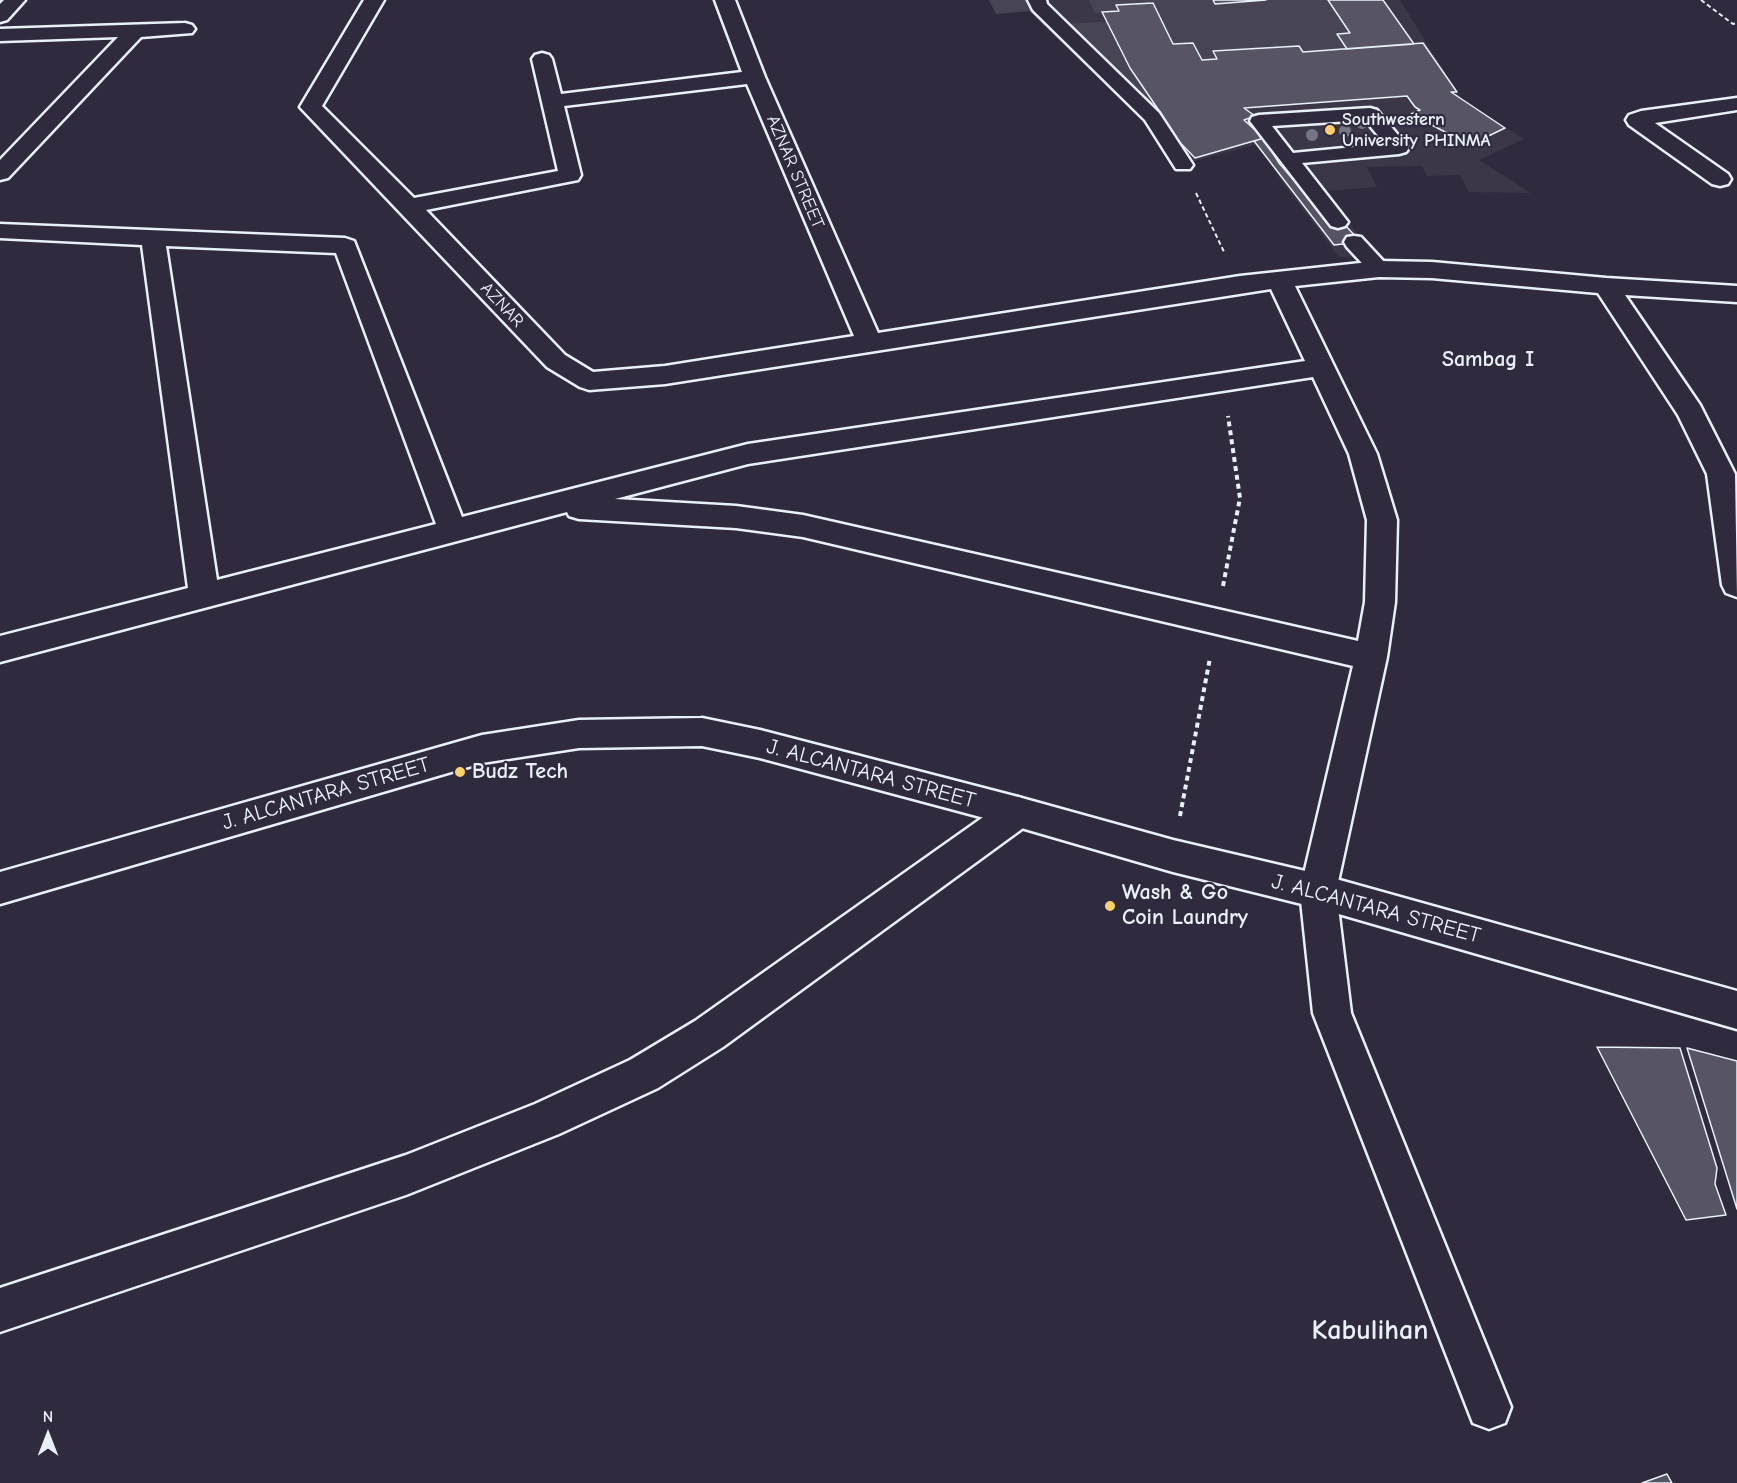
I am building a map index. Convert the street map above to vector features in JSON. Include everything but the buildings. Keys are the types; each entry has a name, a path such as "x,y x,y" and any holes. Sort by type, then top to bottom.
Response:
{"street":[{"path":"0,16 15,0"},
{"name":"AZNAR","path":"374,0 311,107 409,206 556,361 589,381 665,375 1240,284 1379,269 1432,270 1606,286 1737,294"},
{"name":"AZNAR STREET","path":"724,0 754,77 869,342"},
{"path":"0,35 185,28"},
{"path":"0,173 136,30"},
{"path":"409,206 570,175 543,59"},
{"path":"553,101 754,77"},
{"path":"1720,179 1637,120 1737,104"},
{"path":"0,231 345,246 453,531"},
{"path":"153,238 204,596"},
{"path":"1280,279 1363,454 1382,520 1380,602 1371,657 1318,891 1332,1013 1489,1407"},
{"path":"1606,286 1729,475 1737,585"},
{"path":"0,649 748,454 1322,367"},
{"path":"548,506 736,517 803,526 1371,657"},
{"name":"J. ALCANTARA STREET","path":"0,888 482,749 579,734 702,732 760,744 1018,812 1173,856 1318,891 1737,1010"},
{"path":"0,1310 406,1175 545,1120 644,1074 709,1035 1018,812"}],"lane":[{"path":"1037,0 1039,6 1152,117 1182,165"},
{"path":"1288,159 1398,148 1370,114 1259,121 1288,159 1338,222"},
{"path":"1354,242 1379,269"}],"path":[{"path":"1701,0 1733,24 1737,23"},
{"path":"1182,165 1240,284"},
{"path":"1173,856 1240,498 1223,382"}],"shaded area":[{"name":"Southwestern University PHINMA","path":"989,0 1400,0 1462,100 1524,139 1479,160 1531,193 1469,192 1460,175 1427,176 1422,166 1367,167 1377,187 1325,191 1376,258 1339,257 1283,183 1258,144 1187,163 1029,11 996,14"},
{"path":"989,0 1035,0 1058,24 1107,22 1130,68 1162,115 1143,120 1029,11 996,14"},
{"path":"1089,0 1213,0 1215,4 1266,0 1328,0 1350,33 1347,49 1202,60 1193,43 1173,44 1153,3 1117,5 1119,11 1095,13"}],"place":[{"name":"Southwestern University PHINMA","path":"1330,130"},
{"name":"Budz Tech","path":"460,772"},
{"name":"Wash & Go Coin Laundry","path":"1110,906"}],"district":[{"name":"Sambag I","path":"1488,360"},
{"name":"Kabulihan","path":"1370,1331"}]}
